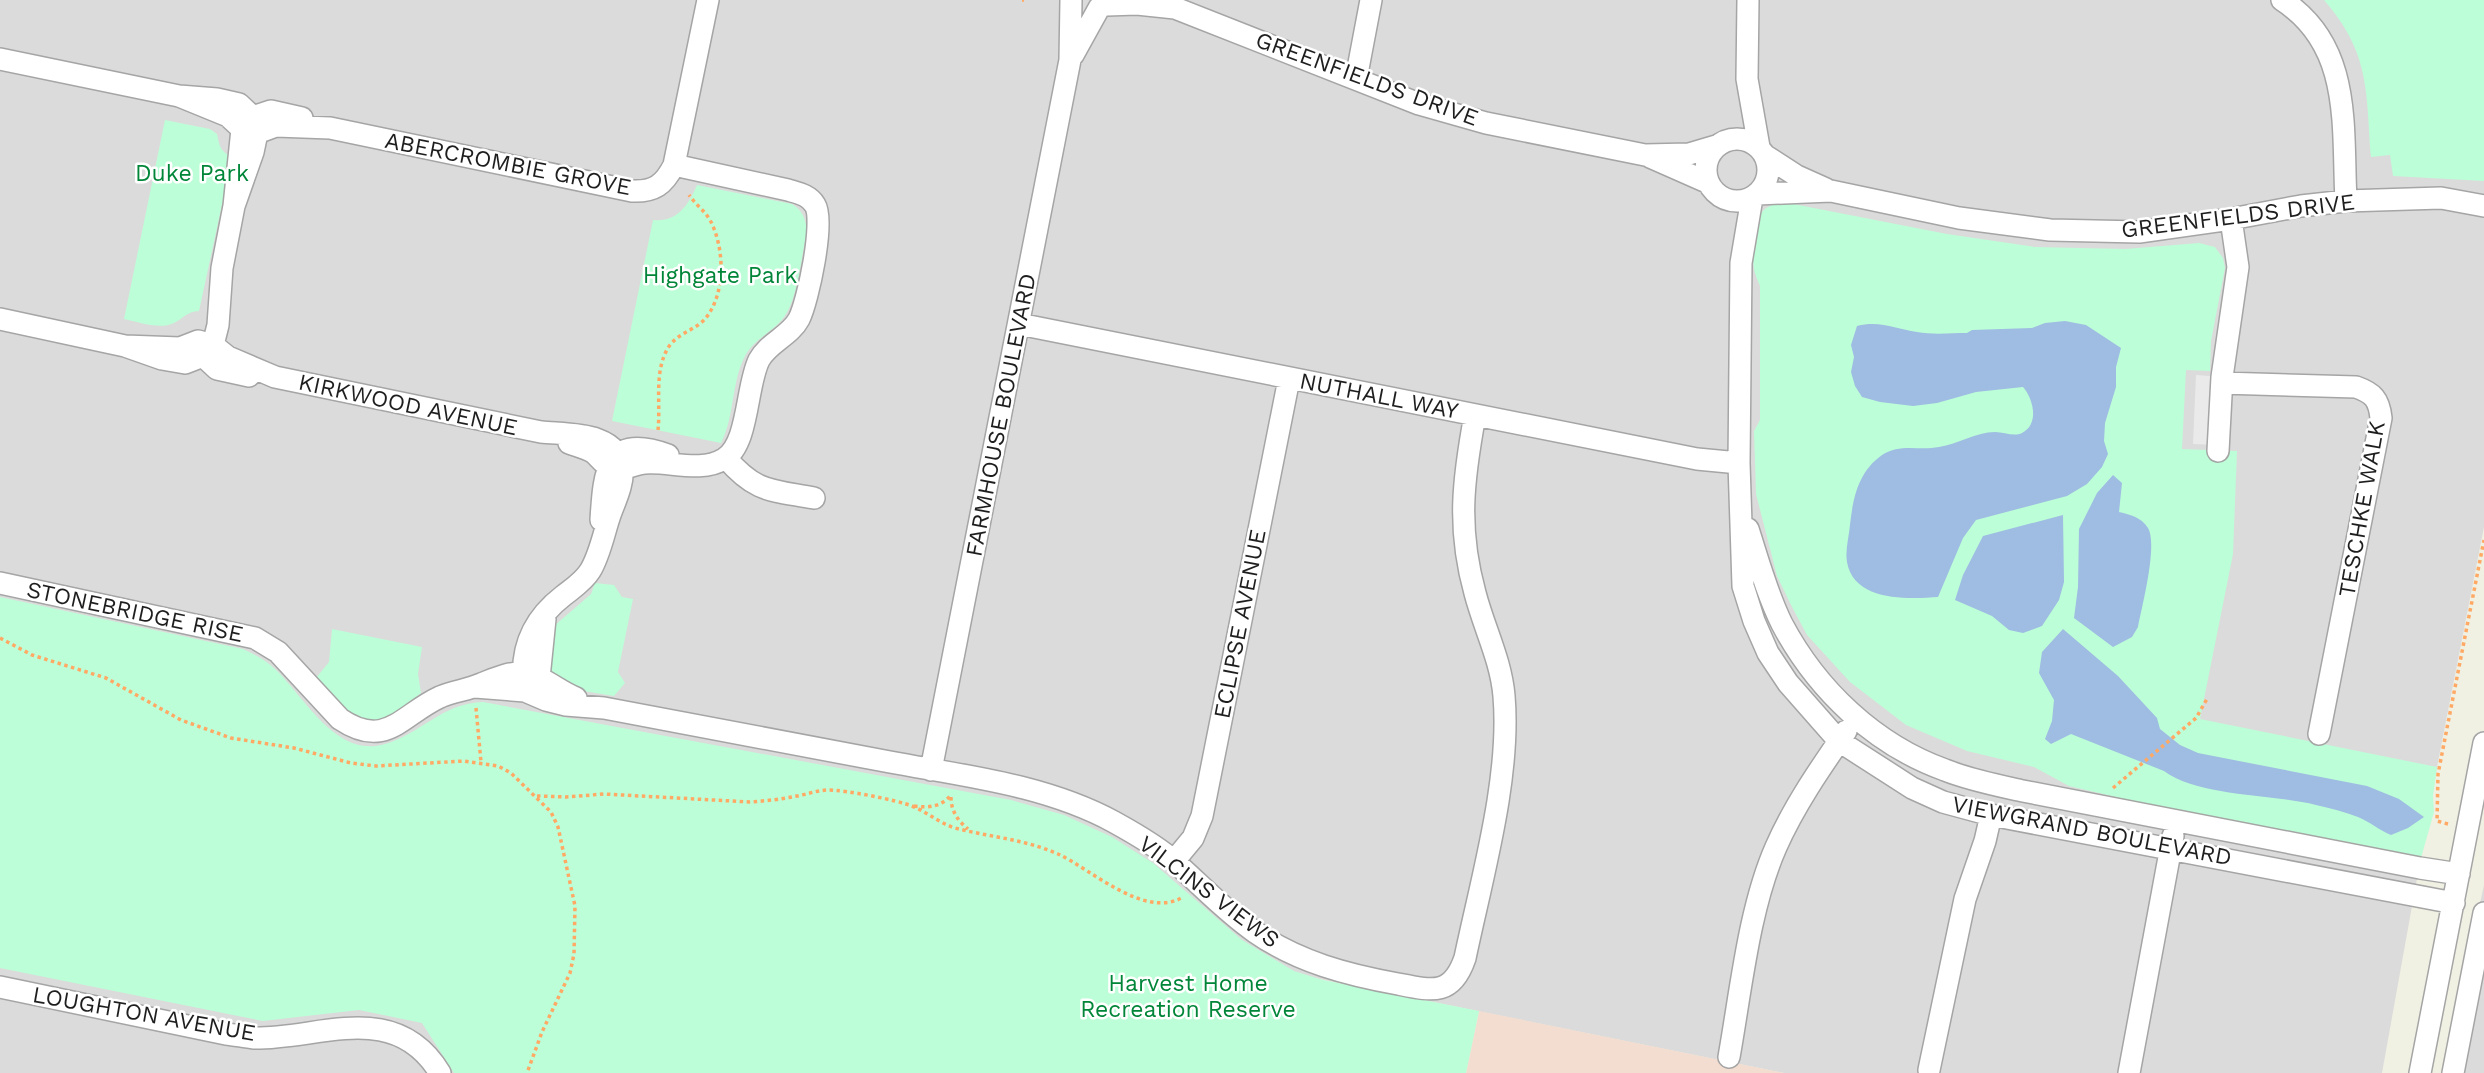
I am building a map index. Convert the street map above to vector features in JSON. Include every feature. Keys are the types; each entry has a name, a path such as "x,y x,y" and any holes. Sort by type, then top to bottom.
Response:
{"street":[{"path":"616,465 696,465 711,464 726,458 740,434 753,376 760,359 799,320 819,234 815,204 803,194 674,165 708,0"},
{"name":"GREENFIELDS DRIVE","path":"1072,0 1084,7 1107,4 1170,4 1419,104 1486,123 1645,155 1689,154 1724,142"},
{"name":"FARMHOUSE BOULEVARD","path":"931,769 1070,60 1072,0"},
{"path":"1356,79 1371,0"},
{"path":"1747,79 1724,142 1706,163 1715,190 1731,201 1755,196 1765,186 1769,166 1762,152 1747,79 1748,0"},
{"path":"2282,0 2298,10 2321,37 2335,67 2341,100 2346,201"},
{"name":"FARMHOUSE BOULEVARD","path":"1070,60 1107,4"},
{"path":"0,59 179,96 250,126 253,152 234,206 222,268 218,325 205,347 185,363 162,359 125,346 0,319"},
{"name":"ABERCROMBIE GROVE","path":"250,126 330,128 632,191 657,188 674,165"},
{"path":"1724,142 1746,139 1762,152"},
{"name":"GREENFIELDS DRIVE","path":"1762,152 1797,176 1831,191 1959,218 2050,230 2139,232 2346,201 2441,198 2483,205"},
{"name":"GREENFIELDS DRIVE","path":"1645,155 1715,190"},
{"name":"VIEWGRAND BOULEVARD","path":"1715,190 1731,219 1741,262"},
{"name":"GREENFIELDS DRIVE","path":"1755,196 1831,191"},
{"name":"VIEWGRAND BOULEVARD","path":"1755,196 1741,262 1739,463 1743,586 1768,653 1788,683 1839,741 1912,788 1943,802 1991,815 2454,902"},
{"path":"2218,450 2222,383 2238,267 2231,219"},
{"name":"NUTHALL WAY","path":"1019,324 1697,459 1739,463"},
{"name":"KIRKWOOD AVENUE","path":"205,347 275,377 541,432 616,465"},
{"name":"ECLIPSE AVENUE","path":"1174,861 1194,838 1202,816 1289,379"},
{"name":"TESCHKE WALK","path":"2222,383 2356,387 2371,392 2380,404 2381,418 2319,734"},
{"name":"VILCINS VIEWS","path":"529,679 546,700 566,705 604,708 931,769 1014,786 1066,801 1115,823 1174,861 1197,884 1256,933 1289,952 1325,967 1423,989 1439,989 1452,984 1460,973 1465,958 1495,814 1506,736 1504,693 1497,657 1475,596 1463,532 1465,469 1475,415"},
{"path":"529,679 524,653 532,629 546,611 578,585 591,569 599,547 603,488 616,465 637,448 696,465"},
{"path":"726,458 742,477 754,485 814,498"},
{"name":"VIEWGRAND BOULEVARD","path":"1740,507 1782,623 1807,665 1855,718 1900,748 1942,769 1976,781 2459,874"},
{"name":"STONEBRIDGE RISE","path":"0,583 255,638 278,652 340,719 351,727 367,732 394,728 439,698 475,687 529,679"},
{"path":"1728,1057 1753,925 1776,846 1790,819 1855,718"},
{"path":"2420,1073 2484,743"},
{"path":"1930,1070 1965,900 1991,815"},
{"path":"2129,1073 2175,820"},
{"path":"2453,1073 2484,913"},
{"name":"LOUGHTON AVENUE","path":"0,987 253,1038 372,1027 391,1032 421,1050 440,1073"}],"path":[{"path":"653,451 660,416 659,387 665,357 670,345 705,319 718,292 720,264 716,235 702,208 689,195"},
{"path":"2467,829 2437,821 2438,774 2484,540"},
{"path":"0,638 32,655 106,678 181,720 231,738 294,748 351,763 376,766 481,762 498,766 511,774 551,812 558,827 575,906 574,954 569,973 527,1073"},
{"path":"475,687 481,762"},
{"path":"2111,790 2196,718 2207,699"},
{"path":"954,774 951,805 959,821 971,831"},
{"path":"535,796 617,794 750,802 830,790 929,808 944,802 950,795"},
{"path":"912,806 941,823 1016,839 1046,849 1078,864 1122,891 1149,901 1171,903 1197,884"}],"shaded area":[{"path":"0,0 2484,0 2484,527 2437,767 2382,1073 1784,1073 1121,939 1095,1073 0,1073"},
{"path":"2196,375 2222,377 2219,445 2193,444"},
{"path":"2484,885 2484,1073 2443,1073"},
{"path":"1479,1011 1784,1073 1466,1073"}],"green space":[{"path":"2324,0 2484,0 2484,181 2393,176 2390,155 2371,157 2366,92 2358,55 2339,19"},
{"name":"Duke Park","path":"165,120 210,129 217,134 219,144 230,156 229,172 199,311 174,323 156,326 124,319"},
{"name":"Highgate Park","path":"697,185 792,204 803,215 807,231 797,285 790,306 782,320 754,344 745,356 737,377 729,422 721,443 612,421 653,220 669,218 681,211"},
{"path":"1783,202 1947,234 2035,247 2125,249 2199,243 2215,247 2223,258 2225,268 2211,341 2210,371 2186,370 2182,449 2237,451 2233,554 2200,719 2437,767 2434,812 2421,858 2163,808 2069,786 2034,767 1967,751 1906,725 1850,682 1807,635 1791,605 1777,576 1756,494 1754,431 1760,420 1760,286 1754,269 1754,239 1762,212"},
{"path":"595,583 614,585 622,597 633,599 618,672 625,683 614,696 583,691 550,674 554,626 591,594"},
{"name":"Harvest Home Recreation Reserve","path":"0,597 243,649 272,666 336,734 367,746 385,744 443,713 483,702 1011,800 1064,815 1112,837 1153,863 1242,940 1294,971 1323,980 1479,1011 1466,1073 454,1073 422,1023 359,1010 263,1021 0,968"},
{"path":"332,629 422,647 418,674 421,693 395,713 378,721 368,722 350,715 316,678 329,662"}],"water":[{"path":"2065,321 2086,325 2121,348 2116,367 2116,387 2105,423 2104,441 2108,454 2102,467 2087,484 2067,496 1976,520 1963,538 1938,597 1884,595 1860,585 1847,562 1847,548 1855,495 1867,469 1882,455 1896,449 1939,447 1995,432 2022,433 2031,424 2033,411 2030,398 2023,387 1976,392 1937,403 1913,406 1862,397 1851,372 1854,357 1851,345 1857,326 1881,324 1923,333 1967,333 1972,330 2032,328 2045,323"},
{"path":"2113,475 2122,483 2119,512 2135,517 2145,524 2151,536 2151,548 2138,627 2132,637 2113,647 2074,618 2078,587 2079,529 2097,493"},
{"path":"2063,515 2064,582 2059,600 2042,626 2023,633 2009,630 1992,616 1955,600 1963,575 1983,536"},
{"path":"2063,629 2118,676 2157,718 2160,729 2180,745 2198,753 2367,786 2399,799 2424,817 2391,835 2358,817 2332,809 2299,801 2196,786 2071,734 2051,744 2045,739 2052,721 2054,700 2039,673 2042,652"}]}
